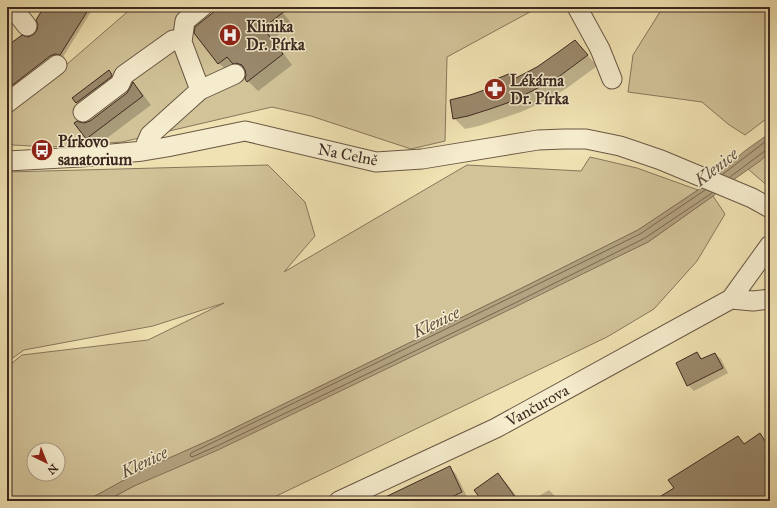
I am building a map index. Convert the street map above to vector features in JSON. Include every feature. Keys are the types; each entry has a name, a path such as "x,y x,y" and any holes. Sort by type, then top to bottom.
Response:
{"street":[{"path":"12,7 27,26"},
{"path":"200,90 182,42 185,21 202,7"},
{"path":"577,7 600,49 612,79"},
{"path":"83,112 120,84 124,75 173,40 182,42"},
{"path":"7,103 57,65"},
{"path":"143,151 150,135 200,90 235,74"},
{"name":"Na Celně","path":"7,161 81,157 143,151 245,131 376,162 422,159 538,140 586,139 620,146 661,160 752,198 770,208"},
{"name":"Vančurova","path":"339,501 496,428 731,299 770,245"},
{"path":"731,299 753,301 770,299"}],"shaded area":[{"path":"133,7 539,7 447,57 445,141 411,149 311,116 272,107 122,142 49,147 13,145 7,140 7,116"},
{"path":"663,7 770,7 770,116 745,135 728,124 702,102 628,92 633,55"},
{"path":"770,152 770,188 748,169"},
{"path":"590,157 637,168 698,190 638,230 210,440 145,469 86,501 7,501 7,367 22,355 148,340 224,303 153,326 24,350 7,362 7,172 268,165 305,202 315,236 284,272 467,165 581,171"},
{"path":"713,196 725,214 697,261 654,309 607,337 266,501 106,501 134,486 648,242"}],"water":[{"path":"770,133 770,152 760,161 648,242 218,450 134,486 106,501 86,501 144,469 210,440 638,230 698,190 746,150"}],"building":[{"path":"44,7 90,7 60,55 55,54 50,56 10,87 7,84 7,46 22,35 28,37 34,34 38,25 36,20"},
{"path":"220,7 230,7 234,12 240,7 290,7 263,28 283,54 247,82 245,79 245,70 242,65 236,63 233,64 227,57 218,64 194,33 195,27"},
{"path":"575,40 588,55 557,78 510,102 468,116 453,119 450,100 496,86 494,80 511,73 514,79 537,67"},
{"path":"109,70 112,75 111,77 76,103 72,98"},
{"path":"133,82 143,96 86,139 74,123 77,121 84,123 90,121 127,93"},
{"path":"697,352 701,359 715,353 723,368 687,386 676,363"},
{"path":"760,433 770,449 770,501 653,501 674,488 668,480 738,436 744,444"},
{"path":"450,466 462,492 444,501 377,501"},
{"path":"498,473 518,501 482,501 474,490"}],"place":[{"name":"Klinika Dr. Pírka","path":"230,35"},
{"name":"Lékárna Dr. Pírka","path":"495,89"},
{"name":"Pírkovo sanatorium","path":"42,150"}],"water label":[{"name":"Klenice","path":"716,167"},
{"name":"Klenice","path":"436,322"},
{"name":"Klenice","path":"144,462"}]}
